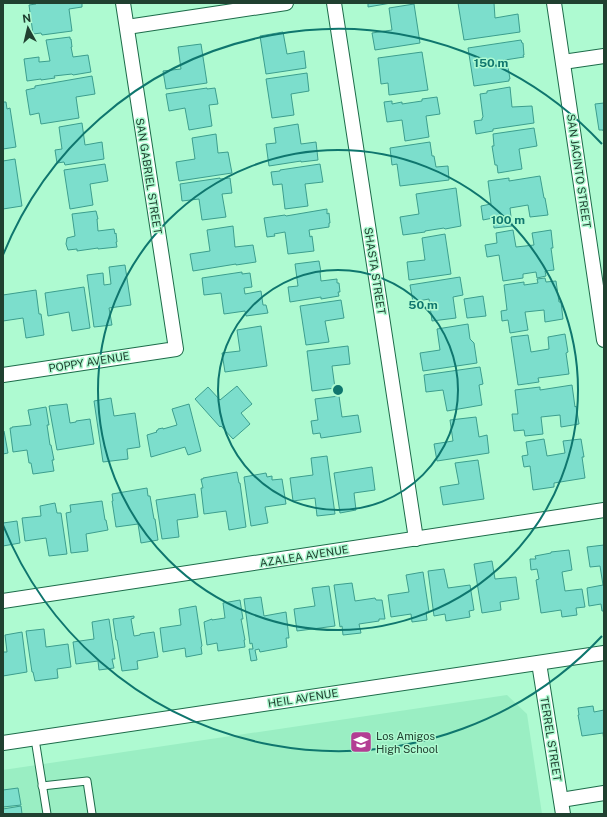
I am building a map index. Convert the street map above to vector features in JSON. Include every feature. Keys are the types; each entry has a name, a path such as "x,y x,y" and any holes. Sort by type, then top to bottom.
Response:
{"street":[{"name":"SAN GABRIEL STREET","path":"123,3 176,348"},
{"path":"127,27 286,3"},
{"name":"SHASTA STREET","path":"334,3 416,539"},
{"name":"SAN JACINTO STREET","path":"554,3 604,340"},
{"path":"563,62 604,56"},
{"name":"POPPY AVENUE","path":"3,375 176,348"},
{"name":"AZALEA AVENUE","path":"3,602 604,510"},
{"name":"HEIL AVENUE","path":"3,743 604,653"},
{"name":"TERREL STREET","path":"539,663 563,814"},
{"path":"561,800 604,793"}],"lane":[{"path":"35,739 47,814"},
{"path":"42,786 87,781 92,814"}],"shaded area":[{"name":"Los Amigos High School","path":"507,695 527,714 542,814 3,814 3,770"}],"building":[{"path":"36,3 82,3 82,7 69,9 72,31 42,35 41,33 33,34 29,5"},
{"path":"368,3 391,3 368,7"},
{"path":"458,3 494,3 495,18 518,14 520,32 464,40"},
{"path":"414,4 420,43 375,50 372,33 392,30 389,8"},
{"path":"283,32 287,54 304,51 306,68 266,74 260,36"},
{"path":"70,37 73,57 88,55 91,72 27,81 24,59 39,57 39,62 50,61 46,40"},
{"path":"521,40 523,43 524,57 505,60 506,67 508,67 509,81 474,86 468,48"},
{"path":"201,44 207,83 166,89 163,71 181,69 178,47"},
{"path":"422,52 428,90 389,95 388,83 381,84 378,58"},
{"path":"307,73 309,91 291,94 294,115 272,118 266,79"},
{"path":"92,76 95,94 76,97 79,118 41,124 39,113 30,115 26,90 35,88 35,86"},
{"path":"510,87 512,107 532,106 534,123 493,129 493,131 476,134 474,121 482,120 483,117 480,94 487,93 487,91"},
{"path":"215,88 218,104 209,105 212,126 189,130 185,108 169,111 166,94"},
{"path":"437,97 440,114 426,116 429,137 405,141 402,120 387,122 384,102 392,101 392,104 402,102 402,104"},
{"path":"3,102 6,102 7,109 10,108 16,147 3,149"},
{"path":"604,103 603,131 599,130 595,104"},
{"path":"82,123 85,145 102,142 104,159 65,165 64,162 57,163 55,150 62,149 59,127"},
{"path":"298,124 301,144 316,142 318,160 269,166 266,144 276,143 274,128"},
{"path":"534,128 537,146 519,149 522,169 498,173 492,146 494,146 493,134"},
{"path":"216,134 218,153 228,152 232,173 179,181 176,162 195,159 192,138"},
{"path":"430,142 432,156 434,156 436,167 448,166 449,180 400,186 397,164 392,165 390,148"},
{"path":"15,159 22,206 3,209 3,161"},
{"path":"105,164 108,181 90,184 93,205 70,209 64,170"},
{"path":"320,164 323,182 305,184 308,206 285,209 282,184 273,185 271,172"},
{"path":"540,176 548,215 530,217 528,205 510,208 512,226 494,228 493,218 483,220 481,206 491,204 488,181 509,178 509,181"},
{"path":"230,178 232,193 222,194 226,217 202,220 199,199 182,201 180,184"},
{"path":"456,188 461,226 403,235 400,217 419,214 416,194"},
{"path":"327,209 327,214 329,213 329,227 309,230 310,237 312,236 314,251 288,254 285,232 267,237 264,218"},
{"path":"96,211 98,231 114,229 115,234 116,233 117,247 77,251 77,249 68,250 66,244 67,238 75,236 72,214"},
{"path":"233,226 235,247 253,245 256,262 193,271 190,254 210,251 207,230"},
{"path":"513,230 516,247 534,245 532,233 551,230 553,248 551,248 554,270 545,271 546,276 537,278 536,272 523,274 523,278 503,281 499,255 487,257 485,245 497,243 496,233"},
{"path":"445,234 451,274 409,280 407,262 425,260 422,238"},
{"path":"319,261 321,281 337,279 337,283 339,283 339,296 290,302 288,287 298,286 295,264"},
{"path":"125,265 131,305 109,308 112,325 94,327 87,275 103,273 104,285 111,284 109,267"},
{"path":"242,272 242,274 250,273 252,287 244,288 245,294 261,291 263,305 266,305 268,313 246,316 245,311 224,314 221,293 204,295 202,278"},
{"path":"460,277 463,295 453,297 456,318 432,321 429,299 413,302 410,285"},
{"path":"545,278 546,282 556,281 563,319 545,322 544,310 525,312 528,330 510,333 508,320 502,321 501,311 507,310 504,285 524,282 524,285 538,283 537,279"},
{"path":"84,287 90,328 72,331 69,312 48,316 45,293"},
{"path":"36,290 39,314 41,314 44,335 26,338 23,318 3,321 3,295"},
{"path":"483,296 486,316 467,318 464,299"},
{"path":"341,300 344,318 325,321 329,342 306,345 300,306"},
{"path":"468,324 470,339 474,343 477,363 423,371 420,353 440,350 437,329"},
{"path":"261,326 267,366 225,372 222,353 240,351 237,330"},
{"path":"565,334 569,374 538,378 539,382 518,385 511,337 528,335 531,352 549,349 548,337"},
{"path":"348,346 350,364 332,366 335,388 312,391 307,351"},
{"path":"480,367 483,384 479,385 482,405 447,411 443,390 426,392 424,375"},
{"path":"572,385 579,424 561,427 560,415 541,417 543,434 525,436 524,430 514,431 512,414 518,414 515,390 540,387 540,390"},
{"path":"237,386 252,404 241,413 250,424 233,439 195,399 208,387 220,400"},
{"path":"339,396 342,417 358,415 361,432 321,438 320,433 313,434 311,421 318,420 315,399"},
{"path":"111,398 114,416 135,413 140,447 127,449 128,459 103,462 94,401"},
{"path":"67,404 70,423 90,419 94,444 57,450 49,406"},
{"path":"189,404 201,451 188,455 185,447 151,457 147,435 157,432 156,431 158,429 177,425 172,409"},
{"path":"46,407 50,445 54,460 52,460 54,471 33,474 31,463 29,463 27,450 13,452 10,428 31,425 28,410"},
{"path":"476,417 479,437 487,435 489,453 437,461 434,444 453,441 450,420"},
{"path":"3,431 8,453 3,454"},
{"path":"544,439 547,456 565,453 563,441 581,439 585,478 554,483 554,487 533,490 530,466 524,467 522,456 528,455 526,442"},
{"path":"327,456 335,514 317,516 315,498 293,501 290,478 313,475 311,458"},
{"path":"478,460 484,499 443,505 440,487 459,484 455,463"},
{"path":"372,467 375,490 354,493 356,510 340,513 334,473"},
{"path":"237,472 246,527 229,530 226,511 204,514 201,488 203,488 201,479"},
{"path":"266,473 267,477 272,476 272,480 282,479 286,504 265,507 268,523 251,526 244,477"},
{"path":"147,488 155,519 158,540 141,543 138,524 116,527 112,494"},
{"path":"195,494 198,517 177,520 179,537 162,539 156,500"},
{"path":"102,501 108,530 86,534 88,551 71,553 66,513 71,512 70,505"},
{"path":"55,503 57,513 61,513 67,554 49,556 46,538 25,541 22,518 41,516 40,506"},
{"path":"17,521 20,543 3,546 3,523"},
{"path":"604,545 604,611 602,611 601,604 589,606 587,588 603,585 600,566 590,567 587,547"},
{"path":"569,550 572,570 562,572 565,591 582,589 585,607 576,608 577,615 562,617 561,610 541,613 536,580 539,579 537,569 531,570 530,559 536,559 535,556 551,552"},
{"path":"492,561 495,579 516,577 519,599 500,602 501,610 482,613 474,564"},
{"path":"444,569 448,588 470,585 474,610 469,611 470,617 446,621 445,614 434,616 428,571"},
{"path":"423,572 429,612 426,612 427,620 412,622 411,614 391,617 388,595 409,592 406,575"},
{"path":"352,583 355,601 375,598 376,600 382,600 385,619 359,624 361,633 343,635 342,626 340,627 334,585"},
{"path":"329,586 335,626 297,631 294,609 315,606 312,588"},
{"path":"261,597 264,616 286,612 289,638 286,638 287,647 260,652 259,649 255,650 257,660 251,661 249,649 253,649 252,643 250,644 244,599"},
{"path":"240,600 245,647 218,651 217,643 207,645 204,622 212,619 225,618 223,603"},
{"path":"196,606 202,654 186,657 185,648 163,652 160,628 181,625 179,609"},
{"path":"134,616 134,618 131,619 134,636 154,632 158,657 137,661 138,669 122,671 113,619"},
{"path":"109,619 115,659 112,659 114,668 99,670 98,661 76,664 73,642 94,639 92,622"},
{"path":"44,629 46,647 68,644 71,667 57,669 58,678 35,681 32,672 26,631"},
{"path":"22,632 27,672 3,676 3,652 7,652 5,635"},
{"path":"593,706 594,712 604,710 604,742 603,733 582,736 578,708"},
{"path":"18,788 21,805 3,807 3,790"},
{"path":"21,806 22,814 3,814 3,809"}],"place":[{"name":"Los Amigos High School","path":"361,742"}]}
